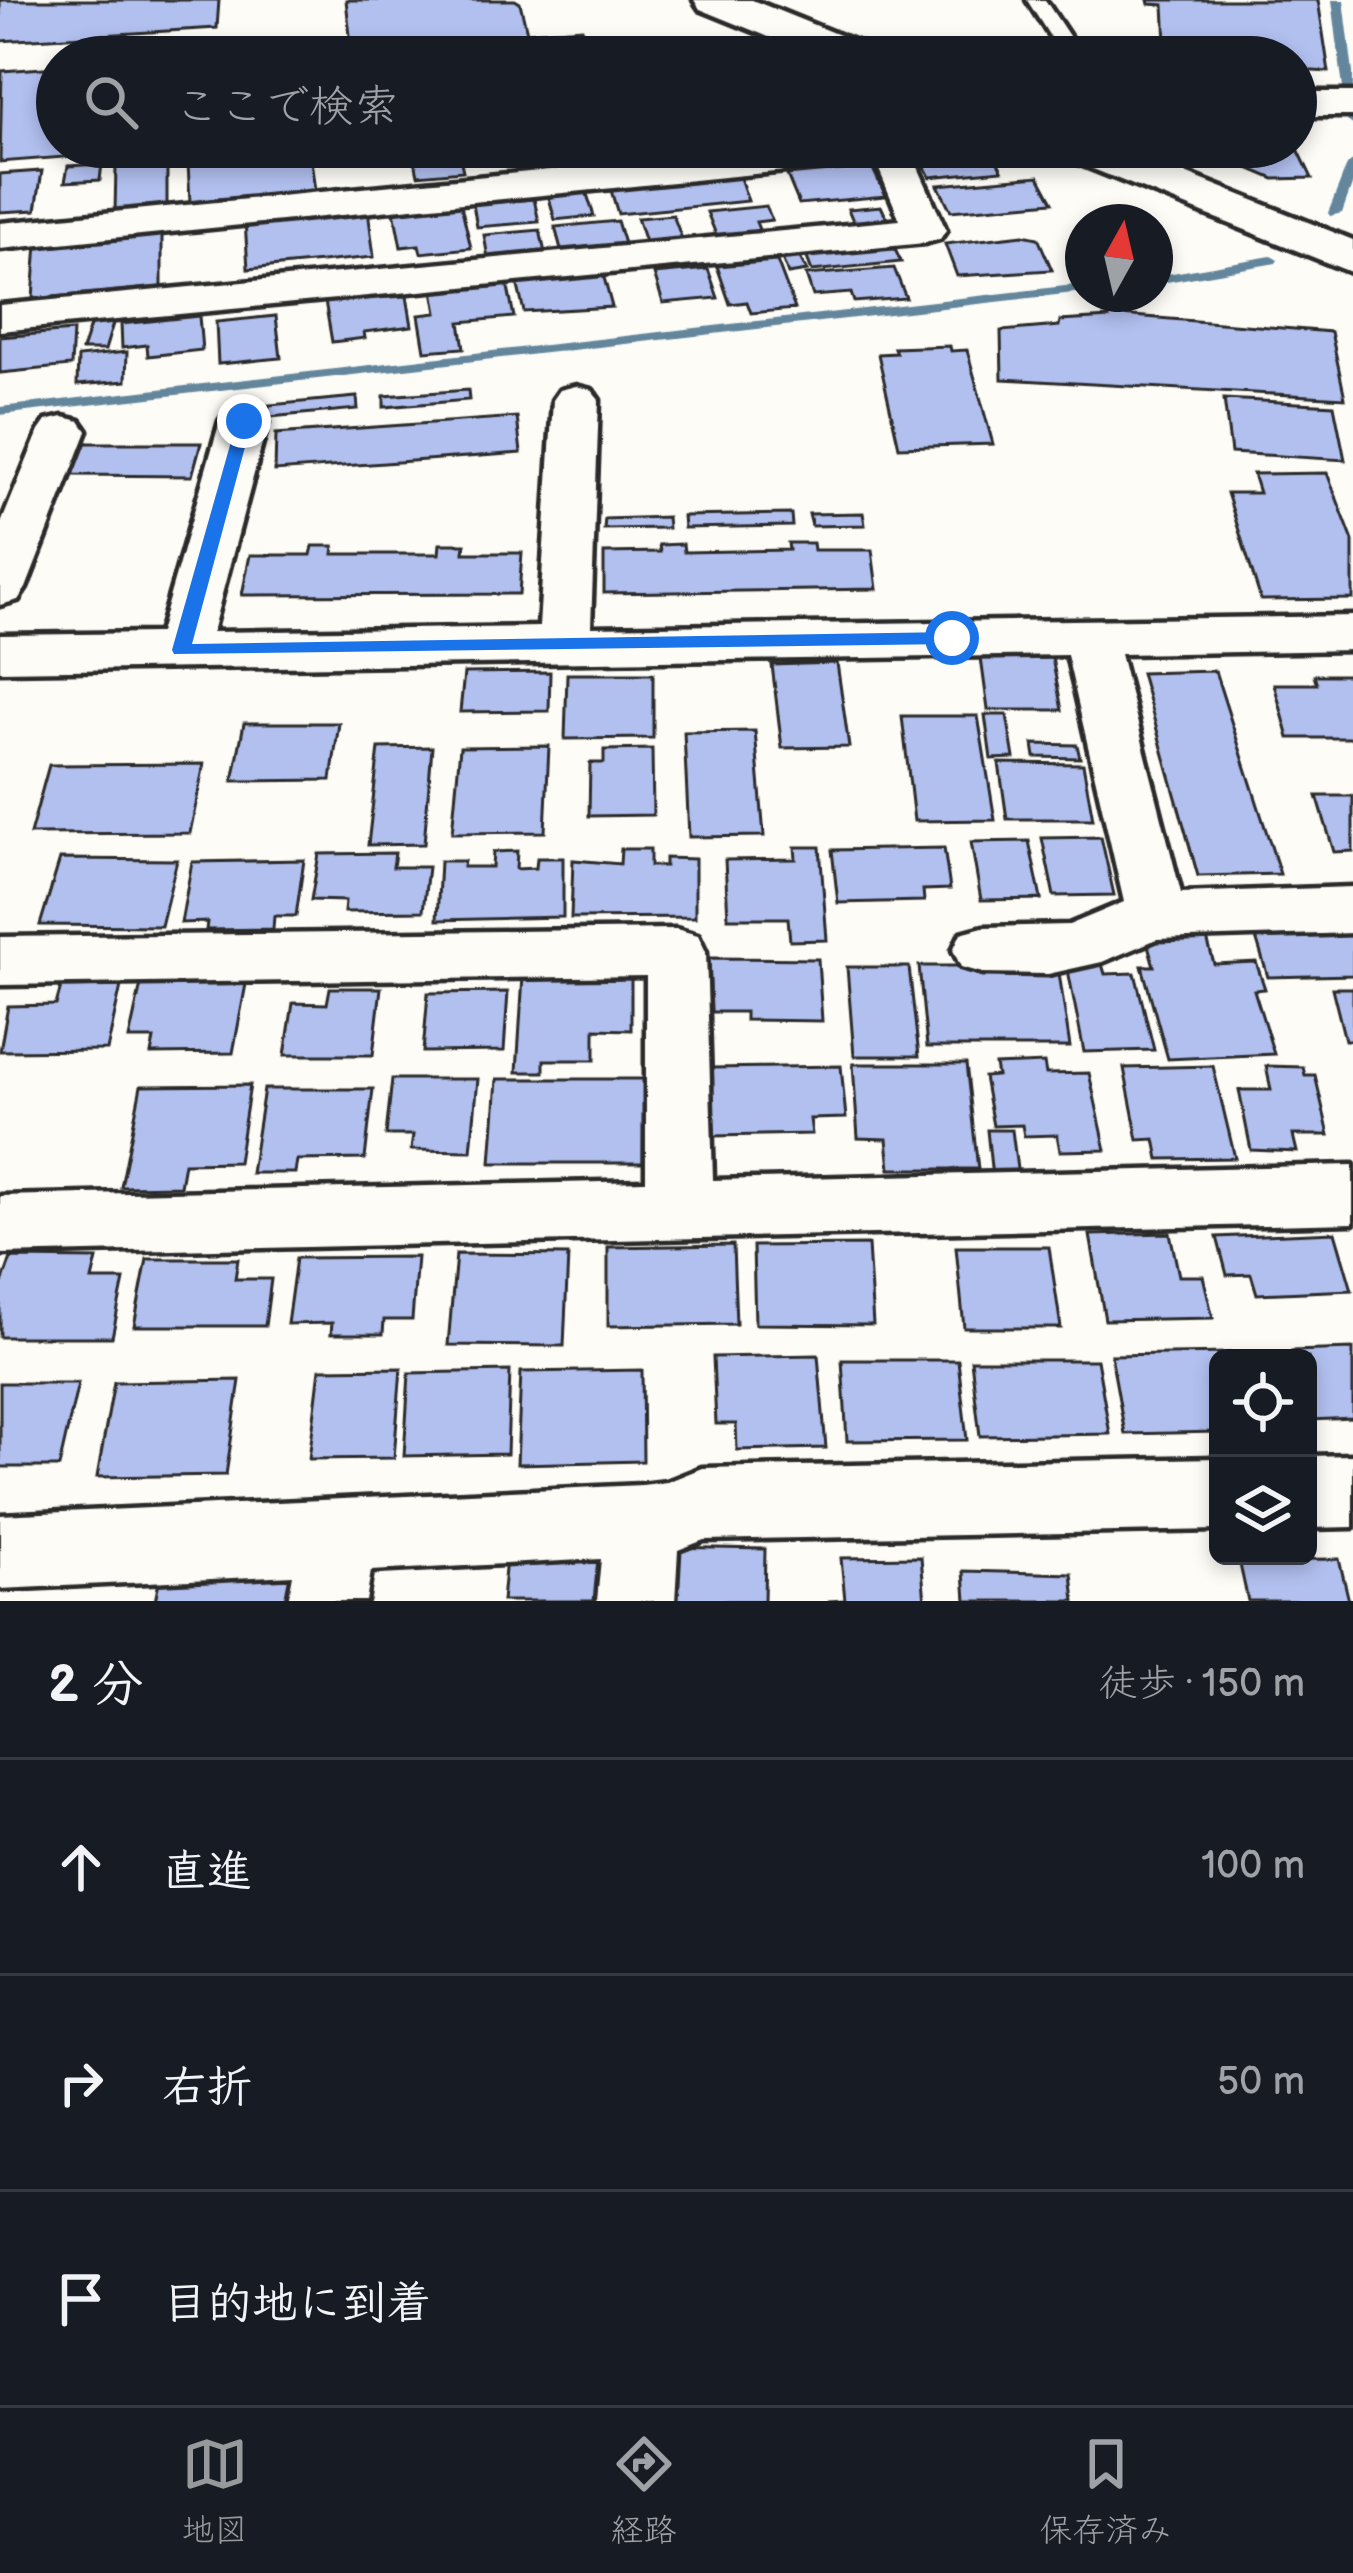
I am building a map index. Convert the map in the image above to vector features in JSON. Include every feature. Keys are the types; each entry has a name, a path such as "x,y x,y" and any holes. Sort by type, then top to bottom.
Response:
{"street":[{"path":"715,0 804,36"},
{"path":"0,236 697,168"},
{"path":"0,318 926,230 898,168"},
{"path":"1131,168 1353,258"},
{"path":"188,218 192,299"},
{"path":"564,643 577,400"},
{"path":"181,650 244,421"},
{"path":"0,588 63,431"},
{"path":"0,652 1353,633"},
{"path":"1089,634 1157,916"},
{"path":"983,950 1067,949 1117,932 1136,919 1157,916 1353,910"},
{"path":"0,961 676,952 680,1208"},
{"path":"0,1225 1353,1194"},
{"path":"1317,1492 1353,1491"},
{"path":"0,1552 333,1568 668,1518 702,1504 1209,1494"},
{"path":"636,1601 642,1521"}],"lane":[{"path":"1036,0 1059,36"}],"building":[{"path":"0,0 219,0 217,28 0,41"},
{"path":"346,0 515,0 520,3 527,32 582,28 584,36 350,36"},
{"path":"1148,0 1318,0 1329,72 1317,71 1317,36 1166,36 1164,5"},
{"path":"36,69 36,159 0,162 2,71"},
{"path":"68,168 102,168 100,180 65,182"},
{"path":"116,168 167,168 167,207 115,212"},
{"path":"188,168 312,168 315,191 190,202"},
{"path":"416,168 463,171 418,175"},
{"path":"872,168 886,196 799,204 787,175"},
{"path":"925,168 1002,170 930,177"},
{"path":"1248,168 1307,168 1312,178 1274,179"},
{"path":"42,171 36,210 0,212 0,174"},
{"path":"739,175 748,201 618,214 610,187"},
{"path":"1039,176 1053,202 951,211 938,185"},
{"path":"586,191 594,216 555,220 548,194"},
{"path":"534,199 539,222 477,227 473,204"},
{"path":"461,205 471,248 421,253 419,245 401,247 394,211"},
{"path":"766,206 772,220 756,222 762,237 719,242 707,212"},
{"path":"881,206 890,225 856,228 848,209"},
{"path":"368,210 374,257 248,269 245,221"},
{"path":"673,215 685,247 648,251 637,218"},
{"path":"617,221 625,247 562,253 555,227"},
{"path":"540,230 545,253 488,258 484,235"},
{"path":"162,232 162,287 33,299 37,243"},
{"path":"1023,235 1038,238 1052,270 957,276 945,244"},
{"path":"891,241 901,262 812,271 804,250"},
{"path":"797,252 807,271 788,274 780,253"},
{"path":"777,261 795,309 751,313 747,302 730,304 717,266"},
{"path":"894,268 906,298 854,302 851,293 813,296 806,275"},
{"path":"708,269 718,298 663,303 654,274"},
{"path":"603,274 612,307 524,312 517,282"},
{"path":"507,283 514,317 460,322 464,348 425,351 419,315 437,313 433,290"},
{"path":"407,296 412,326 332,342 325,301"},
{"path":"1108,314 1331,332 1345,398 1002,379 1001,331 1059,326 1060,321 1109,318"},
{"path":"199,316 202,350 148,356 147,345 122,348 121,324"},
{"path":"276,316 281,358 218,364 216,322"},
{"path":"93,317 115,317 105,350 82,350"},
{"path":"73,331 71,366 0,373 0,337"},
{"path":"950,346 951,351 967,350 993,444 899,447 878,354 896,353 894,348"},
{"path":"127,352 126,381 77,385 78,357"},
{"path":"468,390 469,400 384,407 384,396"},
{"path":"357,397 358,409 269,417 269,405"},
{"path":"1224,399 1334,405 1345,460 1231,453"},
{"path":"517,417 521,453 275,471 276,434"},
{"path":"82,443 201,443 192,476 72,475"},
{"path":"1327,473 1353,541 1353,599 1261,600 1227,493 1259,493 1253,474"},
{"path":"863,513 865,525 812,526 809,514"},
{"path":"791,514 792,526 684,528 683,516"},
{"path":"667,517 668,528 604,529 605,519"},
{"path":"788,543 813,543 814,550 872,550 877,589 604,593 604,553 660,552 659,545 683,544 684,552 789,550"},
{"path":"440,544 465,544 464,553 522,553 519,594 242,595 250,555 311,555 313,546 334,546 333,554 439,554"},
{"path":"981,658 1052,658 1062,710 988,710"},
{"path":"837,663 849,747 782,748 772,665"},
{"path":"1215,671 1280,874 1198,876 1141,673"},
{"path":"550,672 549,711 460,712 464,673"},
{"path":"567,674 653,674 653,738 565,739"},
{"path":"1314,675 1353,675 1353,738 1289,738 1274,684 1317,684"},
{"path":"985,715 1007,715 1014,758 991,759"},
{"path":"902,716 978,716 995,820 914,821"},
{"path":"244,723 339,723 331,780 233,781"},
{"path":"755,731 764,836 689,837 684,732"},
{"path":"1033,744 1077,745 1080,758 1035,757"},
{"path":"549,746 545,832 452,833 460,747"},
{"path":"432,747 424,844 368,845 379,748"},
{"path":"652,749 653,815 589,816 590,763 604,763 604,750"},
{"path":"999,763 1083,764 1093,819 1007,819"},
{"path":"204,764 190,833 30,834 49,765"},
{"path":"1317,796 1353,796 1353,851 1334,852"},
{"path":"1101,837 1114,895 1054,896 1042,838"},
{"path":"1029,841 1041,899 981,900 971,842"},
{"path":"795,847 820,847 827,940 790,941 788,918 728,918 725,860 796,859"},
{"path":"944,848 950,889 923,890 924,901 838,903 832,850"},
{"path":"621,849 650,849 650,866 665,866 665,858 695,859 695,917 571,918 573,860 620,864"},
{"path":"517,851 516,869 536,868 537,858 563,858 563,917 437,920 440,861 492,867 493,852"},
{"path":"395,853 393,867 428,867 423,911 344,912 345,901 311,900 319,854"},
{"path":"60,859 177,860 161,926 40,925"},
{"path":"304,860 296,916 274,916 273,929 206,930 207,922 181,923 192,862"},
{"path":"1353,928 1353,975 1268,977 1254,931"},
{"path":"1206,935 1214,964 1256,962 1265,989 1254,990 1274,1054 1168,1059 1142,966 1154,966 1146,938"},
{"path":"709,958 818,959 822,1021 745,1020 745,1012 711,1012"},
{"path":"1102,964 1105,974 1135,973 1154,1050 1084,1052 1067,965"},
{"path":"919,966 1058,966 1070,1047 927,1047"},
{"path":"847,967 909,967 919,1056 854,1056"},
{"path":"631,975 631,1030 595,1029 595,1060 544,1060 544,1072 517,1072 523,976"},
{"path":"141,984 246,984 233,1053 151,1054 154,1039 129,1039"},
{"path":"121,986 107,1050 0,1051 8,1006 56,1005 61,987"},
{"path":"330,988 381,988 373,1055 285,1055 293,1003 327,1004"},
{"path":"1332,988 1353,988 1353,1040 1345,1040"},
{"path":"508,992 504,1051 423,1052 428,993"},
{"path":"1044,1063 1046,1074 1089,1073 1106,1150 1060,1151 1057,1135 1024,1136 1022,1125 993,1126 984,1077 997,1076 995,1065"},
{"path":"853,1064 966,1064 978,1169 890,1169 887,1139 858,1138"},
{"path":"841,1066 846,1118 810,1119 812,1134 713,1136 711,1068"},
{"path":"1213,1066 1235,1158 1159,1159 1155,1139 1138,1140 1124,1068"},
{"path":"1266,1066 1303,1067 1305,1075 1315,1075 1329,1135 1293,1135 1297,1152 1251,1150 1239,1090 1271,1090"},
{"path":"392,1079 478,1079 471,1151 411,1150 413,1135 386,1135"},
{"path":"497,1079 644,1079 643,1163 491,1163"},
{"path":"250,1085 238,1162 184,1163 180,1186 121,1187 141,1086"},
{"path":"264,1089 373,1089 365,1159 297,1160 295,1173 251,1173"},
{"path":"987,1130 1012,1130 1018,1177 992,1177"},
{"path":"1335,1232 1352,1290 1257,1294 1251,1274 1227,1275 1217,1237"},
{"path":"1170,1233 1179,1276 1203,1276 1213,1318 1105,1320 1090,1235"},
{"path":"733,1245 736,1324 608,1326 608,1247"},
{"path":"868,1245 873,1325 755,1324 753,1246"},
{"path":"956,1247 1049,1247 1061,1328 964,1328"},
{"path":"456,1254 568,1255 564,1346 448,1345"},
{"path":"417,1257 412,1320 384,1320 383,1334 331,1334 332,1323 287,1324 296,1258"},
{"path":"11,1258 97,1259 92,1280 124,1280 112,1337 0,1337 0,1289"},
{"path":"147,1259 238,1259 235,1279 271,1279 265,1326 134,1326"},
{"path":"1353,1349 1353,1418 1317,1420 1317,1350"},
{"path":"1209,1353 1209,1432 1125,1434 1111,1355"},
{"path":"818,1355 826,1448 737,1450 736,1424 716,1424 713,1357"},
{"path":"842,1360 958,1360 967,1440 847,1441"},
{"path":"971,1360 1097,1360 1110,1434 980,1436"},
{"path":"401,1368 394,1458 309,1459 320,1369"},
{"path":"642,1370 643,1461 517,1464 521,1372"},
{"path":"510,1371 507,1454 404,1456 409,1373"},
{"path":"240,1380 226,1475 97,1477 114,1382"},
{"path":"0,1383 78,1383 59,1467 0,1467"},
{"path":"664,1547 765,1549 764,1601 663,1601"},
{"path":"921,1557 925,1601 828,1601 845,1600 841,1558"},
{"path":"506,1558 606,1563 603,1601 502,1601"},
{"path":"1317,1559 1339,1559 1349,1601 1248,1601 1240,1565 1317,1565"},
{"path":"162,1567 295,1571 290,1601 155,1601"},
{"path":"964,1571 1072,1574 1075,1601 966,1601"}],"waterway":[{"path":"1338,0 1353,121"},
{"path":"1335,213 1353,165"},
{"path":"1173,277 1271,260"},
{"path":"0,411 1065,290"}],"route":[{"path":"244,421 181,650 952,638"}]}
